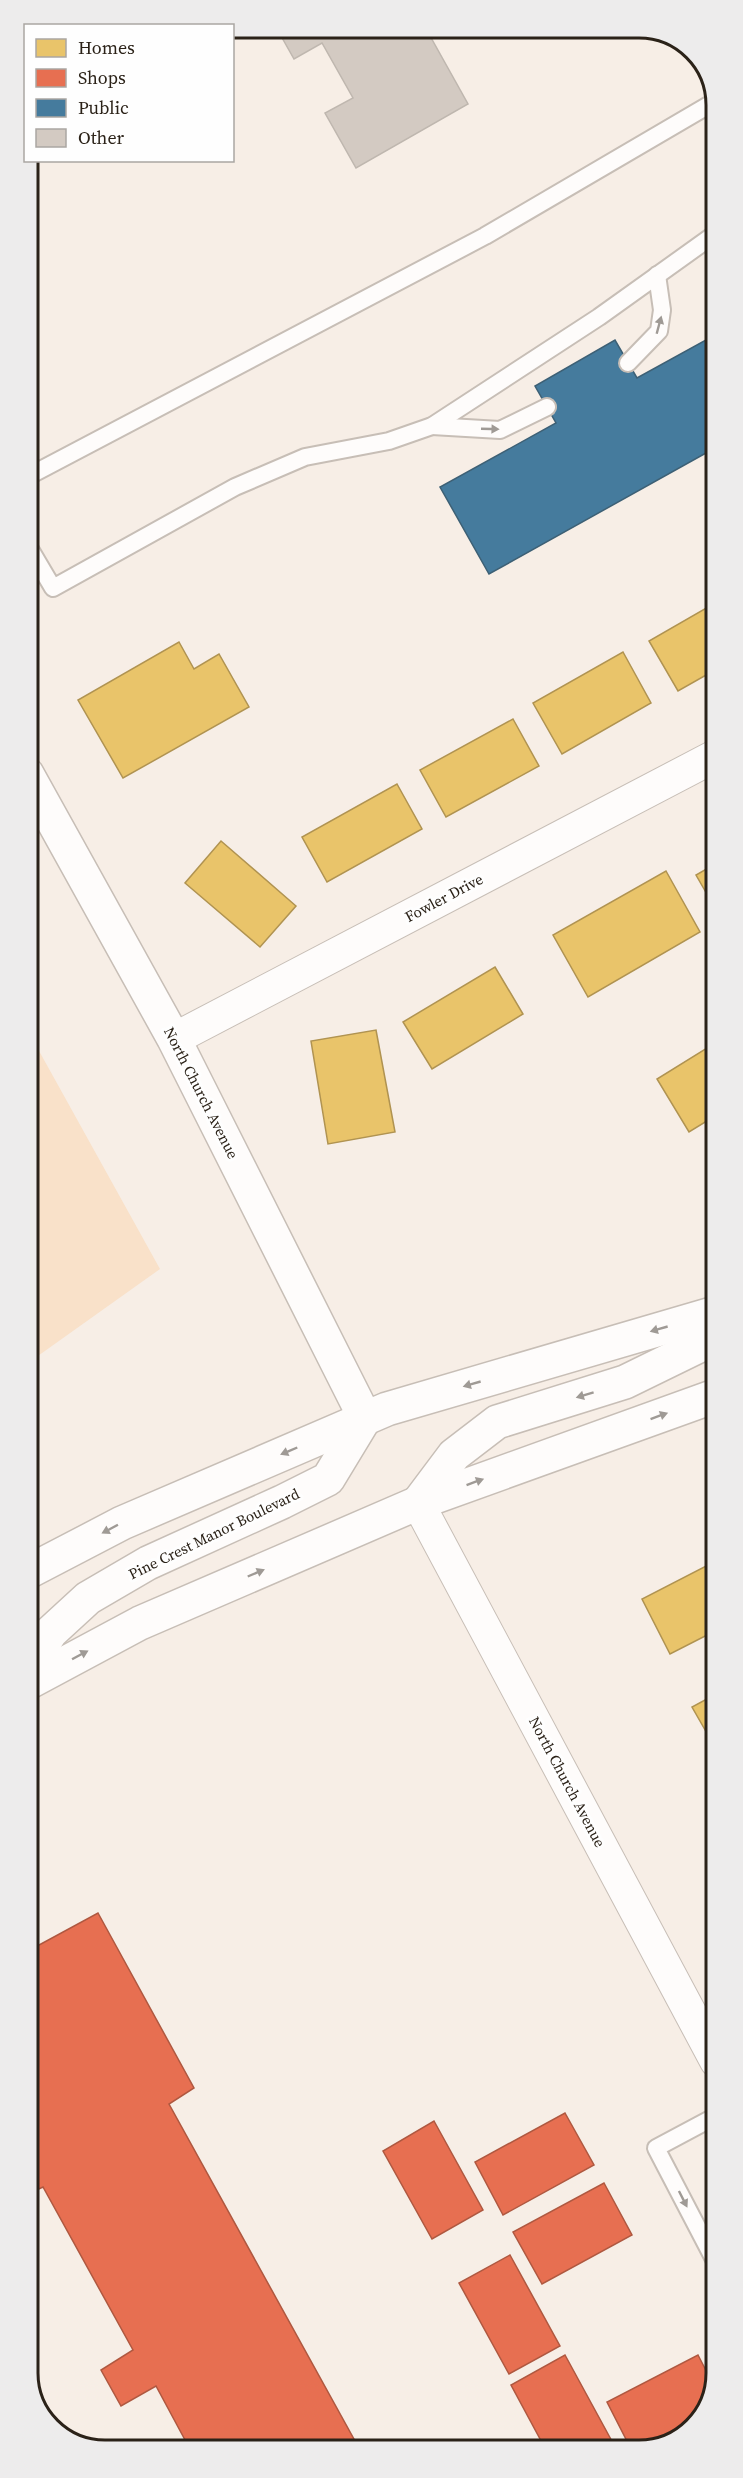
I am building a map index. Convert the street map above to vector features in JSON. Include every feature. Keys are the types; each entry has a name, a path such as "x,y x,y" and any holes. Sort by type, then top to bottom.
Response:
{"main road":[{"name":"North Church Avenue","path":"38,794 174,1039 365,1418"},
{"path":"38,1567 122,1522 387,1409 705,1316"},
{"path":"418,1503 454,1455 497,1422 625,1382 705,1343"},
{"path":"38,1678 140,1623 418,1503 705,1400"},
{"name":"Pine Crest Manor Boulevard","path":"38,1652 51,1632 88,1598 148,1563 328,1479 365,1418"}],"street":[{"name":"Fowler Drive","path":"174,1039 705,761"},
{"name":"North Church Avenue","path":"418,1503 705,2040"}],"lane":[{"path":"38,471 484,236 705,107"},
{"path":"38,563 53,588 235,487 305,457 389,441 432,426 598,317 705,241"},
{"path":"628,363 659,331 663,310 657,275"},
{"path":"432,426 500,430 547,407"},
{"path":"705,2122 656,2148 705,2242"}],"shaded area":[{"path":"38,1049 160,1269 38,1356"}],"building: Homes":[{"path":"705,609 705,676 678,691 649,641"},
{"path":"179,642 194,669 219,654 249,707 123,778 78,700"},
{"path":"623,652 651,703 562,754 533,703"},
{"path":"513,719 539,766 446,817 420,770"},
{"path":"397,784 422,829 327,882 302,837"},
{"path":"221,841 296,906 260,947 185,883"},
{"path":"705,870 705,891 696,875"},
{"path":"666,871 700,932 588,997 553,935"},
{"path":"495,967 523,1014 432,1069 403,1022"},
{"path":"376,1030 395,1132 328,1144 311,1041"},
{"path":"705,1049 705,1122 689,1132 657,1079"},
{"path":"705,1567 705,1636 670,1654 642,1599"},
{"path":"705,1700 705,1730 692,1707"}],"building: Shops":[{"path":"98,1913 194,2088 169,2104 354,2440 185,2440 156,2386 121,2406 101,2370 133,2350 43,2187 38,2189 38,1946"},
{"path":"565,2113 594,2165 503,2215 475,2162"},
{"path":"434,2121 483,2210 432,2239 383,2151"},
{"path":"604,2183 632,2235 542,2284 513,2232"},
{"path":"510,2255 560,2346 509,2374 459,2283"},
{"path":"565,2355 611,2440 541,2440 511,2385"},
{"path":"698,2355 705,2369 702,2395 692,2414 672,2432 660,2437 626,2440 607,2402"}],"building: Public":[{"path":"615,340 637,378 705,341 705,454 489,574 440,487 556,423 535,386"}],"building: Other":[{"path":"282,38 431,38 468,104 356,168 325,113 353,98 322,43 294,59"}]}
